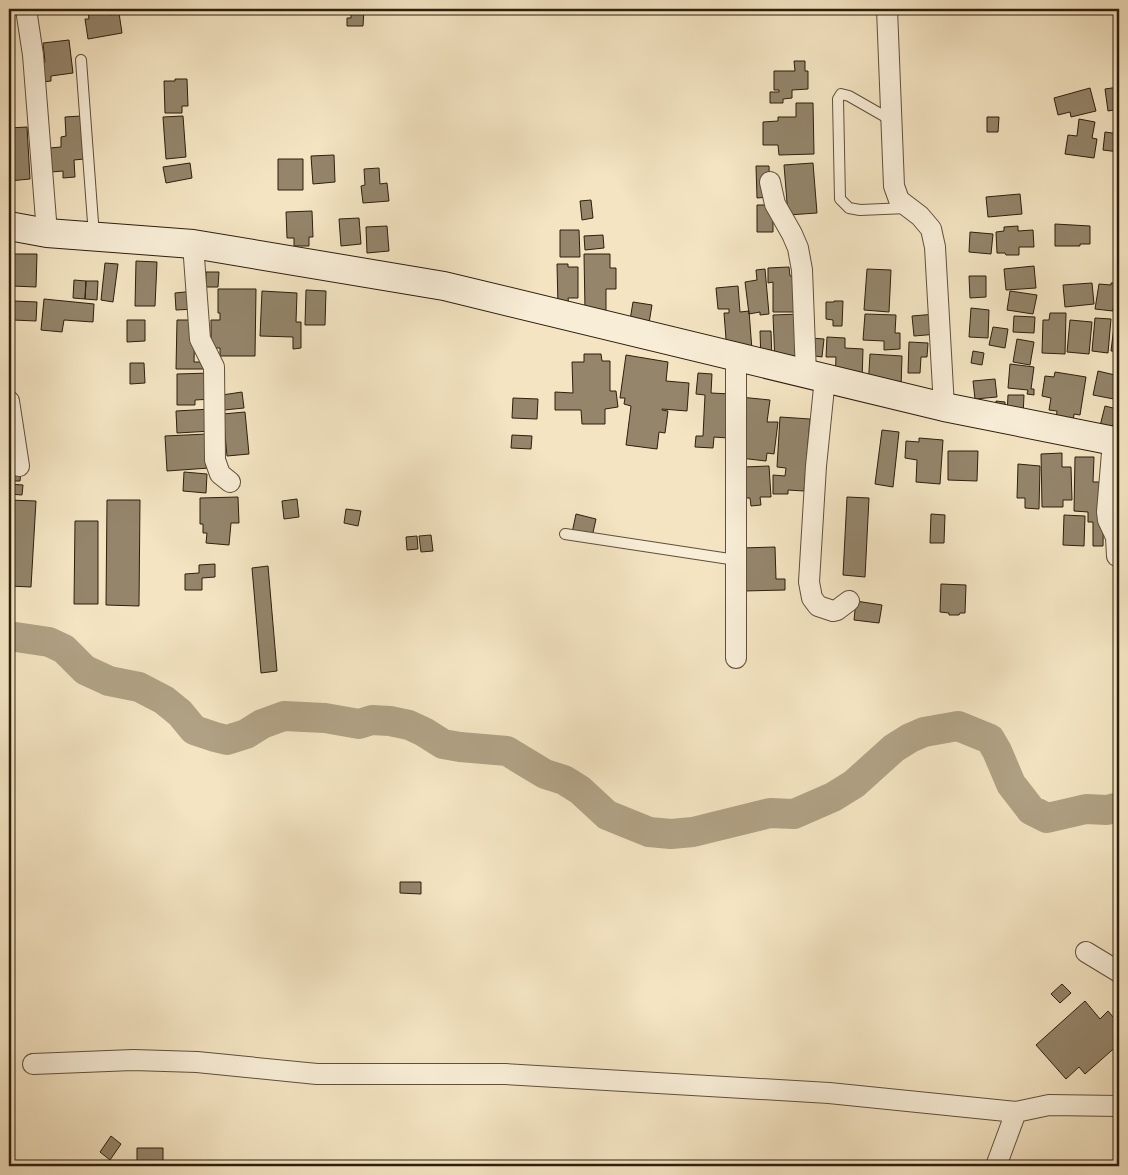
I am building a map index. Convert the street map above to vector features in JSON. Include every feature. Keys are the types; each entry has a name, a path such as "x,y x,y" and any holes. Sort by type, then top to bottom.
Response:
{"street":[{"path":"26,9 32,55 47,233"},
{"path":"887,9 894,186 899,200 920,216 931,229 935,247 944,407"},
{"path":"770,182 775,204 798,248 815,376 816,466 809,582 812,598 818,606 833,611 848,601"},
{"path":"9,226 47,233 94,238 192,244 444,286 944,407 1116,442 1107,512 1108,520 1116,537 1117,556"},
{"path":"192,244 200,339 214,367 215,460 220,474 230,482"},
{"path":"736,357 736,658"},
{"path":"9,401 19,466"},
{"path":"1086,952 1119,972"},
{"path":"33,1064 134,1060 197,1062 317,1074 505,1074 829,1093 1016,1112 1049,1105 1119,1106"},
{"path":"996,1166 1016,1112"}],"lane":[{"path":"81,60 94,238"},
{"path":"891,120 841,94 838,99 840,199 849,208 860,210 910,208"},
{"path":"565,534 736,560"}],"building":[{"path":"109,9 110,15 119,13 122,33 88,39 85,19 89,19 88,12"},
{"path":"351,9 364,9 363,26 347,26 347,18 351,18"},
{"path":"747,9 806,9 806,10 747,13"},
{"path":"69,40 73,73 51,76 51,81 42,82 40,63 45,62 43,43"},
{"path":"794,61 805,61 805,71 808,71 808,89 792,90 792,98 783,99 783,103 770,103 770,92 779,92 779,90 774,90 774,71 795,71"},
{"path":"175,79 187,79 188,106 182,106 182,113 165,113 164,81 175,81"},
{"path":"1119,87 1119,109 1108,111 1105,89"},
{"path":"1090,88 1096,111 1071,117 1070,112 1058,115 1054,98"},
{"path":"796,103 813,103 814,154 779,155 778,145 763,145 763,122 778,121 778,117 796,117"},
{"path":"81,116 84,159 74,160 75,177 63,178 63,171 51,172 50,148 61,147 61,137 66,136 65,117"},
{"path":"183,116 186,157 166,159 163,117"},
{"path":"987,117 999,117 998,132 987,132"},
{"path":"1079,119 1095,122 1092,138 1097,139 1094,158 1065,154 1068,135 1077,136"},
{"path":"27,127 30,179 9,181 9,128"},
{"path":"1105,132 1119,134 1119,152 1103,150"},
{"path":"334,155 335,182 313,184 311,156"},
{"path":"278,159 303,159 303,190 278,190"},
{"path":"190,163 192,178 166,183 163,167"},
{"path":"813,163 817,213 788,215 784,165"},
{"path":"756,166 769,166 770,197 757,198"},
{"path":"379,168 380,184 387,183 389,201 363,203 361,186 365,185 364,169"},
{"path":"1020,194 1022,214 988,217 986,197"},
{"path":"591,200 593,218 582,220 580,201"},
{"path":"757,205 773,205 773,232 757,232"},
{"path":"312,211 313,237 309,237 309,246 294,246 294,238 287,238 286,212"},
{"path":"359,218 361,244 341,246 339,219"},
{"path":"1055,224 1090,226 1090,244 1055,246"},
{"path":"387,226 389,251 367,253 366,227"},
{"path":"1018,226 1018,231 1033,230 1034,247 1019,247 1019,255 997,253 996,232 1004,231 1004,227"},
{"path":"560,230 579,230 580,257 560,257"},
{"path":"970,232 993,234 991,254 969,252"},
{"path":"603,235 604,248 585,250 584,236"},
{"path":"13,254 37,254 36,287 12,286"},
{"path":"584,254 610,254 610,268 616,268 616,289 606,289 606,319 585,310"},
{"path":"136,261 157,262 155,306 135,306"},
{"path":"105,263 118,264 113,302 101,300"},
{"path":"557,264 568,264 568,267 578,267 578,298 568,298 569,306 558,306"},
{"path":"1034,266 1036,288 1006,290 1004,269"},
{"path":"789,267 790,276 797,276 798,312 773,312 773,282 768,283 768,268"},
{"path":"765,269 769,314 760,315 760,312 749,314 745,282 757,280 756,270"},
{"path":"867,269 891,270 889,312 864,310"},
{"path":"206,272 219,272 218,287 206,287"},
{"path":"969,276 986,276 986,297 970,298"},
{"path":"74,280 86,281 85,299 73,298"},
{"path":"86,281 98,281 97,300 85,299"},
{"path":"1092,283 1094,304 1065,307 1063,285"},
{"path":"1111,283 1119,283 1119,300 1114,300 1113,311 1095,309 1099,284 1111,285"},
{"path":"738,286 740,312 749,311 752,350 727,352 724,313 729,313 729,309 718,309 716,288"},
{"path":"218,289 256,289 255,356 220,356 220,348 211,348 211,320 220,320 220,313 218,313"},
{"path":"306,290 326,291 325,325 305,325"},
{"path":"195,291 196,309 176,310 175,293"},
{"path":"262,291 297,293 296,322 301,322 301,348 293,349 293,337 260,336"},
{"path":"1010,291 1037,295 1033,314 1007,310"},
{"path":"44,299 94,304 93,322 64,320 62,332 41,330"},
{"path":"14,301 37,302 36,321 13,320"},
{"path":"843,301 842,326 833,326 833,320 826,319 826,302"},
{"path":"633,302 652,305 648,329 629,326"},
{"path":"971,308 989,310 988,338 969,337"},
{"path":"1050,313 1066,313 1065,354 1042,353 1043,320 1049,320"},
{"path":"800,314 801,362 775,363 773,315"},
{"path":"865,314 896,315 895,333 900,333 900,349 884,350 884,341 863,340"},
{"path":"936,314 938,334 914,336 912,316"},
{"path":"1014,316 1035,317 1034,333 1013,332"},
{"path":"1095,318 1111,319 1108,353 1092,351"},
{"path":"1115,318 1119,319 1119,351 1111,351"},
{"path":"127,320 145,320 145,341 127,342"},
{"path":"177,320 195,320 194,362 204,362 204,369 176,369"},
{"path":"1070,320 1092,322 1089,354 1067,352"},
{"path":"993,327 1008,329 1005,348 989,345"},
{"path":"760,331 771,331 772,361 761,362"},
{"path":"827,337 845,338 845,348 863,349 862,382 835,380 836,357 826,357"},
{"path":"811,338 824,339 822,357 809,355"},
{"path":"1017,339 1034,342 1030,365 1013,362"},
{"path":"909,342 928,343 927,357 921,357 920,373 908,373"},
{"path":"973,351 984,353 982,365 971,363"},
{"path":"584,354 601,354 602,361 610,361 610,391 616,391 618,407 605,409 605,424 582,424 581,410 555,410 555,392 573,393 572,362 584,362"},
{"path":"870,354 902,356 901,389 868,388"},
{"path":"626,355 668,362 666,381 689,383 687,411 662,409 668,411 665,433 659,432 657,449 626,445 631,406 624,404 625,398 620,398"},
{"path":"130,363 144,363 145,383 130,384"},
{"path":"1010,364 1034,367 1031,389 1034,389 1034,395 1027,394 1028,390 1008,388"},
{"path":"1098,371 1119,376 1119,400 1093,395"},
{"path":"1055,372 1086,377 1080,415 1074,414 1073,423 1056,420 1057,411 1049,410 1051,398 1042,396 1045,376 1054,377"},
{"path":"211,373 212,399 195,400 195,405 177,405 177,374"},
{"path":"698,373 712,374 711,393 731,394 728,438 714,437 713,448 695,447 696,436 703,436 705,395 696,394"},
{"path":"995,379 997,397 975,399 973,381"},
{"path":"242,392 244,408 224,410 222,395"},
{"path":"1008,395 1024,395 1023,416 1007,415"},
{"path":"740,397 770,400 767,422 778,422 774,454 767,453 766,461 740,458"},
{"path":"513,398 538,399 537,419 512,418"},
{"path":"996,401 1005,402 1005,409 996,409"},
{"path":"1105,406 1117,409 1112,429 1100,426"},
{"path":"1119,408 1119,433 1114,432"},
{"path":"211,409 212,431 177,433 176,411"},
{"path":"245,412 249,454 227,456 223,414"},
{"path":"780,417 810,419 804,491 788,490 788,494 773,494 773,475 785,476 786,468 777,467"},
{"path":"882,430 899,432 893,487 875,484"},
{"path":"207,434 209,468 167,471 165,436"},
{"path":"512,435 532,436 531,449 511,448"},
{"path":"919,438 943,440 940,484 916,482 917,460 905,458 906,441 919,442"},
{"path":"948,451 978,451 977,481 948,480"},
{"path":"1062,453 1062,467 1071,467 1072,500 1063,500 1063,507 1042,507 1041,454"},
{"path":"1075,457 1094,457 1093,482 1104,484 1103,546 1093,546 1093,522 1088,522 1088,512 1074,511"},
{"path":"1018,464 1040,466 1039,509 1025,508 1025,498 1017,498"},
{"path":"769,466 771,497 760,497 761,505 751,506 750,498 745,498 744,467"},
{"path":"9,470 21,471 20,481 9,481"},
{"path":"184,472 207,474 206,493 183,491"},
{"path":"9,484 23,485 22,495 9,494"},
{"path":"1119,495 1119,528 1116,527"},
{"path":"238,497 239,523 231,523 229,545 206,543 207,533 203,533 203,524 200,524 200,498"},
{"path":"847,497 869,498 865,577 843,575"},
{"path":"297,499 299,517 284,519 282,501"},
{"path":"9,500 36,501 31,587 9,586"},
{"path":"107,500 140,500 139,606 106,605"},
{"path":"346,509 361,511 358,526 344,523"},
{"path":"576,514 596,519 592,537 572,533"},
{"path":"931,514 945,515 944,543 930,543"},
{"path":"1064,515 1085,516 1084,546 1063,545"},
{"path":"75,521 98,521 98,604 74,604"},
{"path":"431,535 433,551 421,552 419,536"},
{"path":"417,536 418,549 407,550 406,537"},
{"path":"775,547 776,579 785,579 785,590 744,591 742,548"},
{"path":"215,564 215,577 202,578 202,590 185,590 185,574 199,573 199,565"},
{"path":"268,566 277,671 261,673 252,568"},
{"path":"941,584 966,585 965,613 949,615 949,613 940,612"},
{"path":"856,601 882,605 879,623 854,620"},
{"path":"400,882 421,882 421,894 400,893"},
{"path":"1062,984 1071,993 1060,1003 1051,994"},
{"path":"1085,1001 1100,1019 1108,1011 1119,1024 1119,1044 1085,1074 1079,1067 1066,1079 1036,1045"},
{"path":"111,1136 121,1144 110,1160 100,1152"},
{"path":"137,1148 163,1148 163,1166 137,1166"}],"waterway":[{"path":"9,636 49,642 64,649 85,670 109,681 139,687 164,700 180,713 194,730 215,737 227,740 246,734 262,724 284,716 325,718 359,724 372,720 390,721 409,725 443,744 507,751 545,774 564,780 580,790 607,815 649,832 671,834 693,832 770,813 794,814 833,797 854,784 894,748 910,738 924,732 958,726 990,739 1011,784 1031,810 1047,818 1086,809 1107,810 1119,807"}]}
